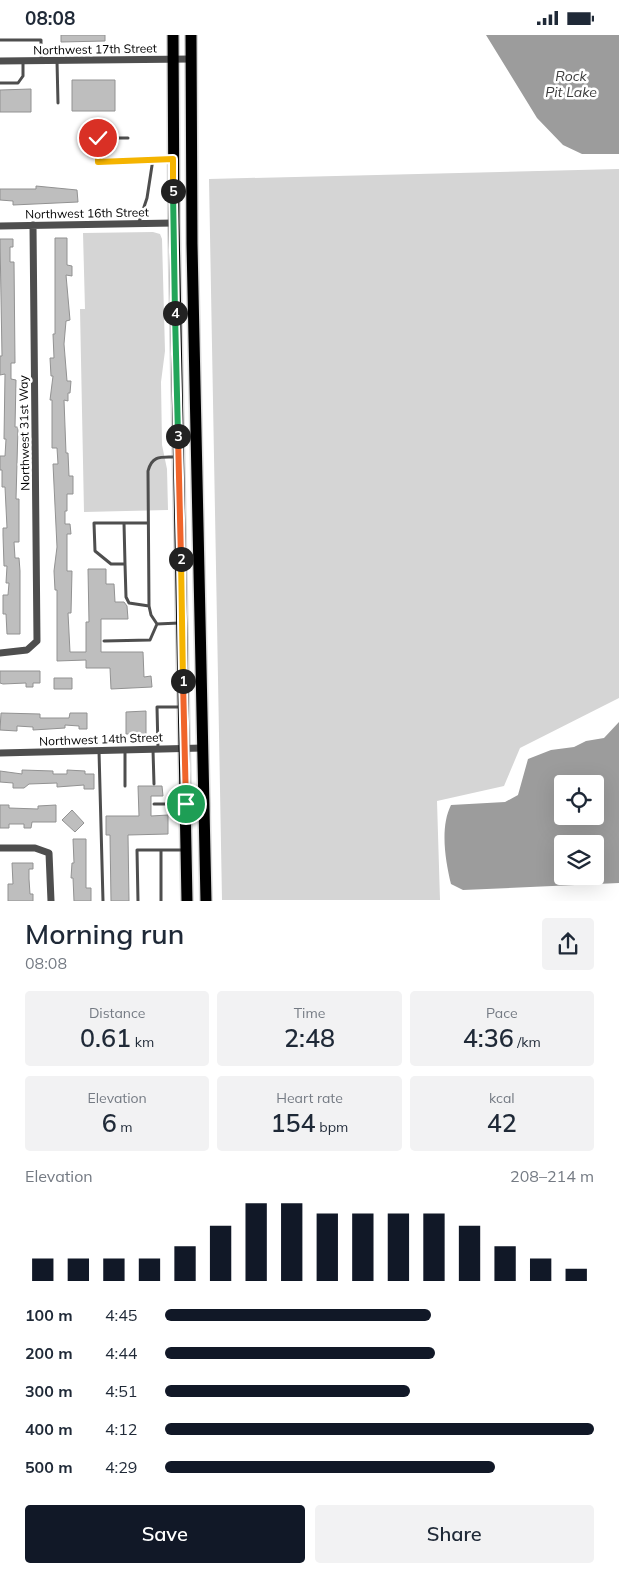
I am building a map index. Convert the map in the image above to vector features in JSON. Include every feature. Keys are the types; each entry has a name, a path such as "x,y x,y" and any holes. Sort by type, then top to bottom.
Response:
{"main road":[{"path":"173,35 174,223 187,901"},
{"path":"191,35 192,244 206,901"},
{"path":"174,223 188,233 192,244"}],"street":[{"name":"Northwest 17th Street","path":"0,61 191,59"},
{"name":"Northwest 16th Street","path":"0,226 174,223"},
{"name":"Northwest 31st Way","path":"0,653 27,650 37,641 33,225"},
{"name":"Northwest 14th Street","path":"0,753 203,748"},
{"path":"0,848 35,848 49,853 51,901"}],"lane":[{"path":"16,40 17,35"},
{"path":"0,40 41,40 41,61"},
{"path":"0,83 18,83 23,76 23,61"},
{"path":"57,61 58,103"},
{"path":"128,138 98,138 98,162 173,159"},
{"path":"139,223 147,198 153,159"},
{"path":"157,623 151,615 149,606 148,471 150,462 156,457 178,457"},
{"path":"125,564 111,564 95,551 94,523 148,523"},
{"path":"124,523 126,597 129,603 149,606"},
{"path":"157,623 182,623"},
{"path":"104,641 150,640 157,623"},
{"path":"154,784 157,707 184,707"},
{"path":"125,750 125,787"},
{"path":"99,751 103,901"},
{"path":"154,804 186,804"},
{"path":"138,901 137,850 187,850"},
{"path":"161,850 161,901"}],"shaded area":[{"path":"619,169 619,698 520,748 504,786 437,801 440,900 222,900 209,179"},
{"path":"153,232 160,234 162,239 165,351 161,382 162,445 167,469 168,510 84,512 80,309 85,309 83,233"}],"water":[{"name":"Rock Pit Lake","path":"486,35 619,35 619,154 582,154 563,145 537,118"},
{"path":"619,722 619,883 604,884 604,835 554,835 554,885 574,885 463,890 451,884 445,854 445,833 451,805 505,802 518,795 528,759 551,750 574,747 586,741 604,738"}],"building":[{"path":"61,35 105,35 105,41 61,42"},
{"path":"72,80 115,80 115,111 72,111"},
{"path":"31,89 31,112 0,112 0,90"},
{"path":"36,186 77,190 78,202 13,205 13,201 0,200 0,189 36,189"},
{"path":"55,238 67,238 67,265 72,266 72,276 66,275 70,320 66,321 64,344 67,381 71,381 68,401 64,400 66,453 68,453 69,476 73,476 73,494 67,494 67,511 65,511 65,524 70,524 71,534 67,534 67,571 72,571 71,613 68,613 70,652 86,652 86,622 89,622 88,569 106,569 106,584 114,584 115,602 124,602 127,606 128,619 101,619 101,652 143,652 144,677 151,676 152,687 111,689 110,668 86,668 86,660 57,661 57,590 55,590 54,571 57,547 53,464 58,464 57,448 52,448 52,400 50,400 53,376 51,376 50,358 54,358 53,334 55,334"},
{"path":"0,239 13,239 13,247 10,247 10,262 14,262 15,363 11,363 11,379 16,380 15,427 18,427 16,499 19,499 19,542 14,542 15,558 19,558 20,571 20,634 7,634 6,614 3,614 3,595 8,595 9,583 6,583 7,566 4,566 3,528 7,528 5,487 2,487 2,470 0,470 0,456 5,456 6,439 4,439 5,374 0,375 0,356 2,356"},
{"path":"0,671 40,671 40,683 33,683 33,687 26,687 26,683 3,684 0,683"},
{"path":"54,678 72,678 72,689 54,689"},
{"path":"146,711 146,734 126,734 126,712"},
{"path":"1,713 40,714 40,718 69,718 70,713 87,713 87,729 79,729 79,726 65,725 65,728 33,730 33,727 17,726 17,731 0,730"},
{"path":"22,770 53,771 53,774 67,774 67,770 85,771 85,774 94,774 94,789 84,789 84,785 57,787 57,783 29,784 24,788 13,788 13,783 0,782 0,771 22,774"},
{"path":"138,786 162,786 163,796 151,796 151,816 168,815 168,834 128,835 129,901 111,901 110,835 106,835 106,816 139,816"},
{"path":"0,805 9,805 9,808 38,809 38,806 56,805 56,822 32,822 31,828 24,828 24,824 9,824 9,828 0,828"},
{"path":"72,810 84,823 75,832 62,820"},
{"path":"73,839 86,839 86,888 91,888 91,901 74,901 73,878 71,878 72,863 74,863"},
{"path":"12,863 33,863 33,869 29,869 29,879 30,894 33,894 33,901 8,901 8,884 13,884"}],"route":[{"path":"98,138 98,162 173,159 186,804"}]}
